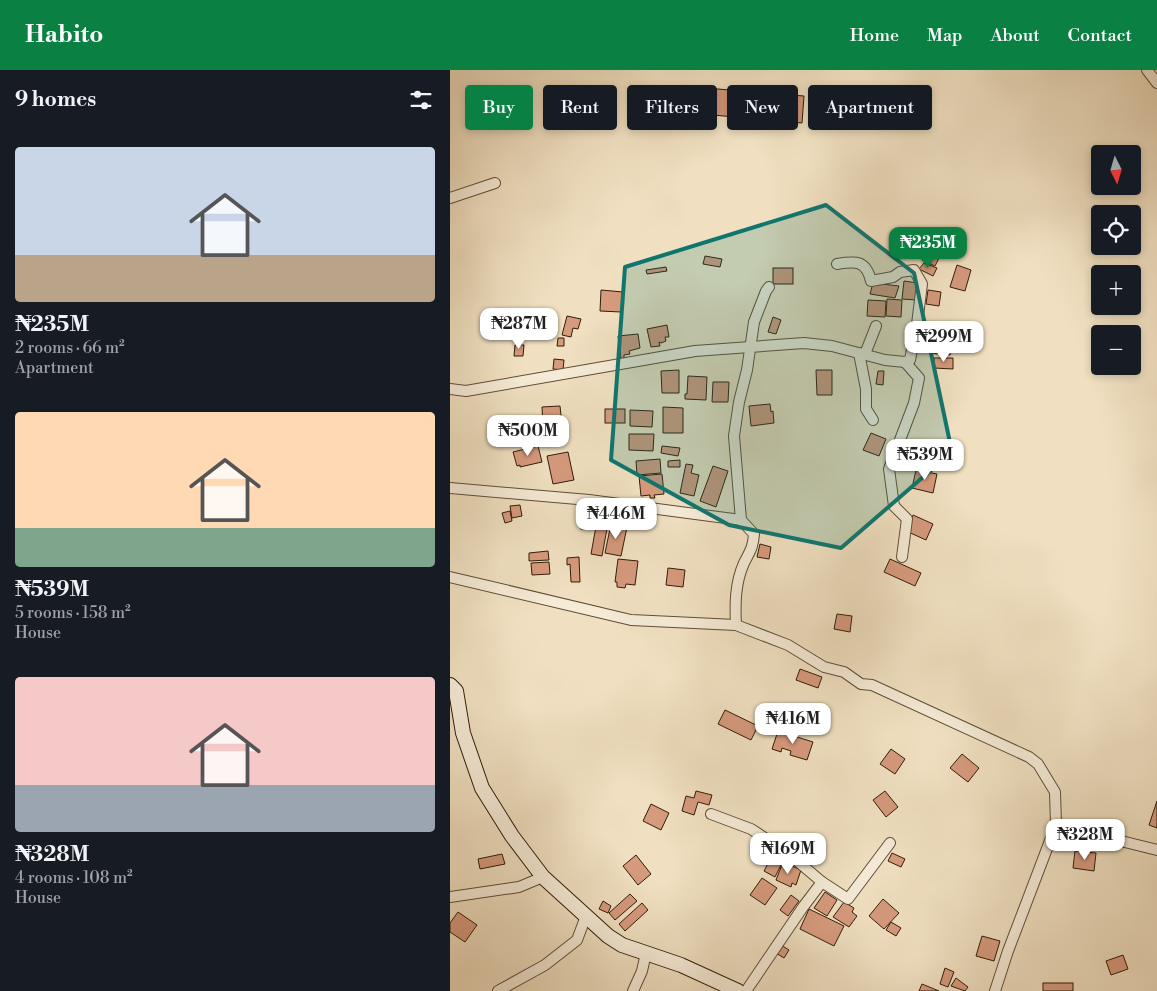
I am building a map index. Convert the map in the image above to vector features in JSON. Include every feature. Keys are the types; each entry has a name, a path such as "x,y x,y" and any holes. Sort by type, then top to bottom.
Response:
{"street":[{"path":"1147,70 1157,83"},
{"path":"450,198 495,183"},
{"path":"450,389 466,391 695,351 804,344 832,346 885,360 905,362 910,360 922,284 914,270 870,281 868,270 863,265 849,262 837,264"},
{"path":"736,625 735,595 744,564 754,546 754,534 741,520 734,436 739,402 751,348 754,322 766,291 769,288"},
{"path":"873,420 866,409 862,354 876,326"},
{"path":"902,557 907,518 894,506 889,469 914,403 919,378 905,362"},
{"path":"450,488 589,500 741,520"},
{"path":"450,577 631,620 736,625 788,645 824,667 844,672 861,684 872,685 1029,757 1038,764 1055,792 1056,825 1008,951 995,991"},
{"path":"450,685 456,691 463,733 482,788 512,836 543,877 608,936 622,945 681,965 737,991"},
{"path":"711,814 751,829 789,854 822,882 848,899 890,843"},
{"path":"1056,825 1157,850"},
{"path":"450,897 518,887 543,877"},
{"path":"746,991 822,882"},
{"path":"498,991 545,965 577,940 586,916"},
{"path":"633,991 642,971 646,953"}],"highlighted area":[{"path":"826,205 914,273 952,452 841,548 729,525 611,460 625,267"}],"building":[{"path":"717,89 727,90 727,116 717,115"},
{"path":"798,96 804,96 802,123 798,123"},
{"path":"911,228 926,233 921,247 906,241"},
{"path":"927,250 940,256 935,266 922,260"},
{"path":"705,256 722,259 720,267 703,264"},
{"path":"924,263 937,268 933,276 919,269"},
{"path":"957,265 971,270 965,291 950,287"},
{"path":"666,267 667,271 647,274 646,270"},
{"path":"773,268 793,268 793,284 773,284"},
{"path":"904,281 918,283 916,300 902,299"},
{"path":"873,283 899,286 895,298 870,294"},
{"path":"601,290 623,292 621,312 600,311"},
{"path":"928,290 941,292 939,306 926,304"},
{"path":"887,299 902,300 901,317 886,316"},
{"path":"868,300 886,301 885,317 867,316"},
{"path":"567,316 581,319 578,329 573,328 571,337 562,335"},
{"path":"773,317 781,320 776,334 768,332"},
{"path":"667,325 669,337 665,337 666,341 659,342 660,346 651,347 647,329"},
{"path":"638,334 640,348 629,351 630,354 624,355 624,358 621,359 618,336"},
{"path":"925,335 940,338 937,354 921,350"},
{"path":"558,338 564,338 564,346 557,346"},
{"path":"946,344 951,344 950,355 945,354"},
{"path":"515,345 524,345 523,356 514,356"},
{"path":"934,358 953,358 953,369 934,368"},
{"path":"554,359 564,360 563,370 553,369"},
{"path":"679,370 679,393 662,393 661,371"},
{"path":"816,370 832,370 832,395 817,395"},
{"path":"878,371 884,371 883,385 876,384"},
{"path":"688,376 707,377 706,400 685,399"},
{"path":"713,382 729,382 728,402 712,402"},
{"path":"770,404 774,423 751,426 749,406"},
{"path":"560,406 562,425 543,427 542,407"},
{"path":"663,407 683,408 683,433 663,433"},
{"path":"605,409 625,409 625,423 605,423"},
{"path":"630,410 653,411 652,427 630,426"},
{"path":"871,433 886,439 879,456 863,450"},
{"path":"629,434 654,434 653,451 629,450"},
{"path":"538,446 542,462 517,466 513,452"},
{"path":"662,446 680,448 678,456 661,453"},
{"path":"568,452 574,480 553,484 547,456"},
{"path":"660,459 661,473 637,475 636,461"},
{"path":"680,460 680,467 668,467 668,461"},
{"path":"686,464 693,465 691,473 699,475 694,496 680,493"},
{"path":"713,466 728,471 716,507 700,501"},
{"path":"916,470 937,474 933,493 912,488"},
{"path":"662,474 664,494 654,495 655,498 650,498 650,495 641,496 639,476"},
{"path":"520,505 522,516 512,518 510,506"},
{"path":"599,510 610,512 602,556 591,554"},
{"path":"510,511 512,521 505,523 502,513"},
{"path":"913,515 933,524 926,540 906,531"},
{"path":"581,517 591,517 591,529 581,529"},
{"path":"611,524 627,527 621,556 605,553"},
{"path":"760,544 771,547 769,559 757,557"},
{"path":"548,551 549,560 529,561 529,553"},
{"path":"579,557 580,582 571,582 570,564 567,565 567,558"},
{"path":"618,559 638,561 635,585 626,584 625,588 617,587 617,582 615,582"},
{"path":"890,559 921,573 915,586 884,572"},
{"path":"549,562 550,574 532,575 531,563"},
{"path":"668,568 685,570 683,587 666,585"},
{"path":"837,614 852,616 850,632 834,629"},
{"path":"800,669 822,677 818,688 796,680"},
{"path":"725,710 758,726 751,740 718,724"},
{"path":"778,731 813,742 807,760 790,755 791,751 782,748 781,752 772,749"},
{"path":"891,749 905,759 895,774 880,764"},
{"path":"962,754 979,768 968,782 950,768"},
{"path":"696,791 712,795 709,805 698,802 694,815 682,811 686,796 694,798"},
{"path":"885,791 898,807 886,817 873,800"},
{"path":"1157,801 1157,828 1149,825"},
{"path":"651,804 669,813 661,830 643,821"},
{"path":"1075,851 1096,853 1094,871 1073,868"},
{"path":"774,852 785,857 775,877 764,871"},
{"path":"892,853 905,859 901,867 888,861"},
{"path":"502,854 505,864 480,869 478,859"},
{"path":"636,855 651,874 638,885 623,866"},
{"path":"783,862 801,870 796,885 792,883 791,887 776,880"},
{"path":"762,878 777,888 765,905 750,895"},
{"path":"825,892 837,900 827,916 814,908"},
{"path":"630,894 637,901 615,920 609,913"},
{"path":"791,895 799,901 788,916 780,910"},
{"path":"883,899 899,913 884,929 869,916"},
{"path":"603,901 611,906 608,913 599,909"},
{"path":"844,902 854,908 852,912 857,916 849,927 833,917"},
{"path":"642,903 648,910 625,931 619,924"},
{"path":"809,909 844,926 834,946 800,929"},
{"path":"458,912 477,925 465,942 450,932 450,923"},
{"path":"891,922 901,928 896,936 886,930"},
{"path":"982,936 1000,941 994,961 976,956"},
{"path":"781,945 789,950 784,958 776,953"},
{"path":"1123,955 1128,969 1111,975 1106,961"},
{"path":"945,968 954,972 948,987 940,984"},
{"path":"956,978 968,987 965,991 951,986"},
{"path":"1043,983 1073,983 1073,991 1043,991"},
{"path":"922,984 939,991 919,991"}]}
